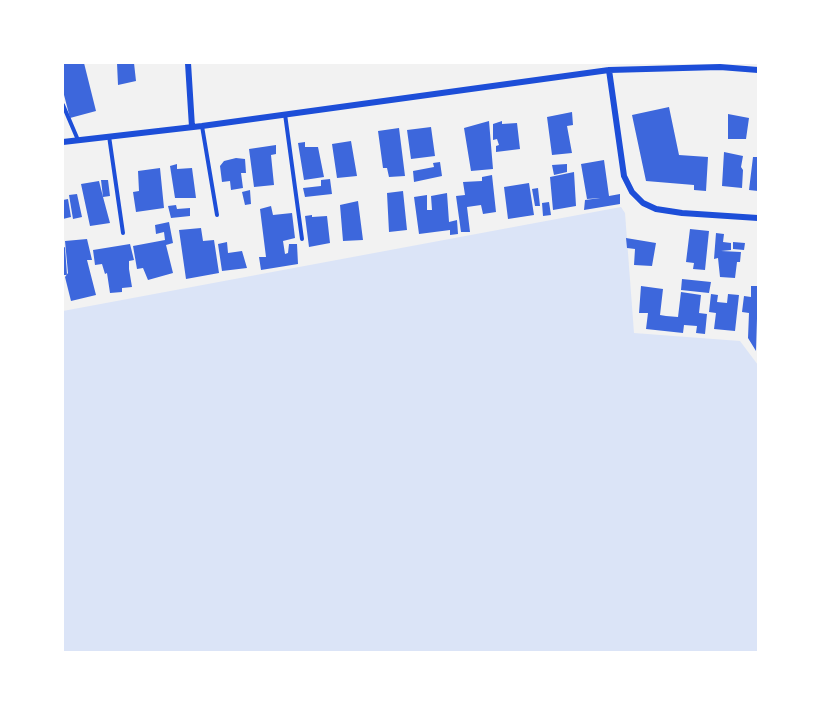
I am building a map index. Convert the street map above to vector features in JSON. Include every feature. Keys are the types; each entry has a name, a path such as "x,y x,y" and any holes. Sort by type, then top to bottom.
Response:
{"street":[{"path":"188,63 192,127"},
{"path":"63,142 202,126 609,70 720,67 758,70"},
{"path":"609,70 624,176 632,192 643,203 656,209 682,213 758,218"}],"lane":[{"path":"63,105 78,140"},
{"path":"285,114 302,238"},
{"path":"202,126 217,215"},
{"path":"109,136 123,233"}],"shaded area":[{"path":"621,207 625,213 634,333 740,341 758,365 758,652 63,652 63,311"}],"building":[{"path":"63,63 84,63 96,111 70,118 63,91"},
{"path":"117,63 134,63 136,81 118,85"},
{"path":"669,107 679,155 708,157 706,191 694,190 694,185 646,181 632,115"},
{"path":"572,112 573,125 567,126 572,153 552,155 547,117"},
{"path":"728,114 749,118 746,139 728,139"},
{"path":"489,121 493,169 471,171 464,128"},
{"path":"502,121 502,124 517,123 520,149 496,152 496,146 499,145 497,139 493,140 493,124"},
{"path":"431,127 435,156 411,159 407,130"},
{"path":"399,128 405,176 389,177 387,168 383,168 378,131"},
{"path":"351,141 357,176 337,178 332,144"},
{"path":"305,142 305,147 318,147 324,177 304,180 298,143"},
{"path":"276,145 276,154 271,155 274,185 254,187 249,149"},
{"path":"724,152 743,156 742,188 722,186"},
{"path":"753,157 758,157 758,191 749,190"},
{"path":"236,158 245,159 246,173 241,173 243,188 231,190 230,181 222,182 220,166 224,161"},
{"path":"604,160 609,196 620,194 620,204 584,210 585,200 600,198 587,199 581,164"},
{"path":"440,162 442,176 414,182 413,171 434,167 433,163"},
{"path":"177,164 177,169 192,168 196,198 175,198 170,166"},
{"path":"567,164 567,172 554,175 552,165"},
{"path":"160,168 164,208 136,212 133,192 139,191 138,171"},
{"path":"574,172 576,206 553,210 550,177"},
{"path":"492,175 496,212 483,214 481,205 467,207 470,232 461,232 456,196 465,195 463,182 482,181 482,177"},
{"path":"330,179 332,194 305,197 303,188 321,186 321,180"},
{"path":"101,180 108,180 110,196 103,197"},
{"path":"99,181 110,223 90,226 81,184"},
{"path":"529,183 534,215 508,219 504,187"},
{"path":"538,188 540,206 535,206 532,189"},
{"path":"250,190 251,204 245,205 242,192"},
{"path":"403,191 407,230 389,232 387,193"},
{"path":"447,193 449,222 457,220 458,234 450,235 450,230 419,234 414,197 427,195 427,210 432,210 431,196"},
{"path":"77,194 82,217 73,219 69,195"},
{"path":"68,199 71,217 63,219 63,200"},
{"path":"358,201 363,240 343,241 340,205"},
{"path":"549,202 551,215 543,216 542,203"},
{"path":"176,205 177,209 190,208 190,216 171,218 168,206"},
{"path":"271,206 273,215 292,213 295,238 283,241 285,254 288,253 289,244 297,244 298,264 261,270 259,257 266,257 260,209"},
{"path":"312,215 312,217 327,216 330,243 309,247 305,216"},
{"path":"169,222 173,243 166,245 173,273 148,280 143,268 137,269 133,246 165,240 164,232 156,234 155,225"},
{"path":"201,228 203,241 214,240 219,273 186,279 179,230"},
{"path":"690,229 709,231 705,270 693,269 694,263 686,262"},
{"path":"716,233 724,234 723,242 731,243 731,250 721,251 741,252 735,278 720,277 718,258 714,259"},
{"path":"626,238 656,243 652,266 634,265 635,249 627,248"},
{"path":"87,239 92,260 87,260 96,295 71,301 65,277 68,273 65,241"},
{"path":"227,242 228,253 242,251 247,268 222,271 218,244"},
{"path":"733,242 745,243 744,250 733,249"},
{"path":"130,244 134,260 129,261 132,287 122,288 122,292 110,293 107,273 105,274 102,264 95,265 93,250"},
{"path":"65,247 67,275 63,275 63,248"},
{"path":"682,279 711,282 709,293 681,290"},
{"path":"641,286 663,289 660,315 666,316 678,317 681,292 701,295 699,313 707,314 705,334 696,333 697,326 684,325 683,333 646,329 648,313 639,313"},
{"path":"751,286 758,286 756,351 748,338 749,313 742,312 744,296 751,297"},
{"path":"711,294 718,295 717,302 727,303 728,294 739,295 735,331 714,329 716,313 709,312"}]}
